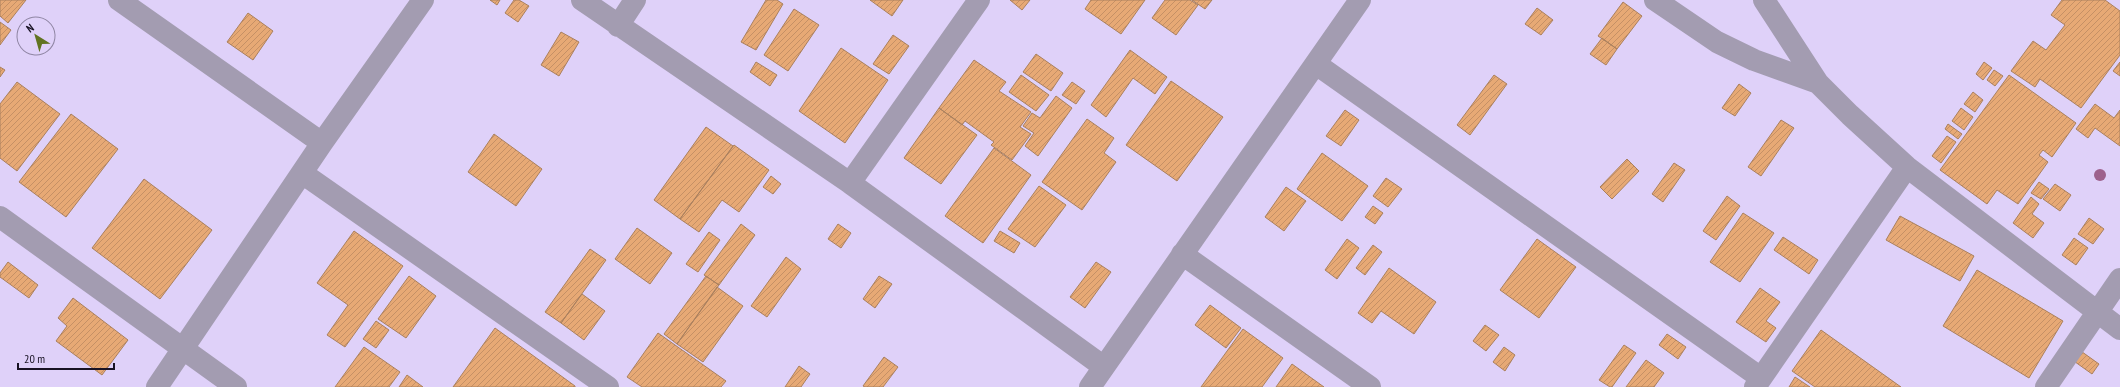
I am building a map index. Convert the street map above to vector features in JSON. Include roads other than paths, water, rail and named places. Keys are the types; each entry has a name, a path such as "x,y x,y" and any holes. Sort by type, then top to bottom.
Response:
{"street":[{"path":"119,0 322,143"},
{"path":"157,387 322,143 423,0"},
{"path":"582,0 850,183 1104,368"},
{"path":"618,26 635,0"},
{"path":"850,183 979,0"},
{"path":"1090,387 1360,0"},
{"path":"1655,0 1717,42 1754,60 1818,83"},
{"path":"1764,0 1818,83 1850,115 1907,167 2120,329"},
{"path":"1316,64 1758,382 1907,167"},
{"path":"302,173 608,387"},
{"path":"0,217 184,348 236,387"},
{"path":"1182,254 1370,387"},
{"path":"2046,387 2120,279"}]}
